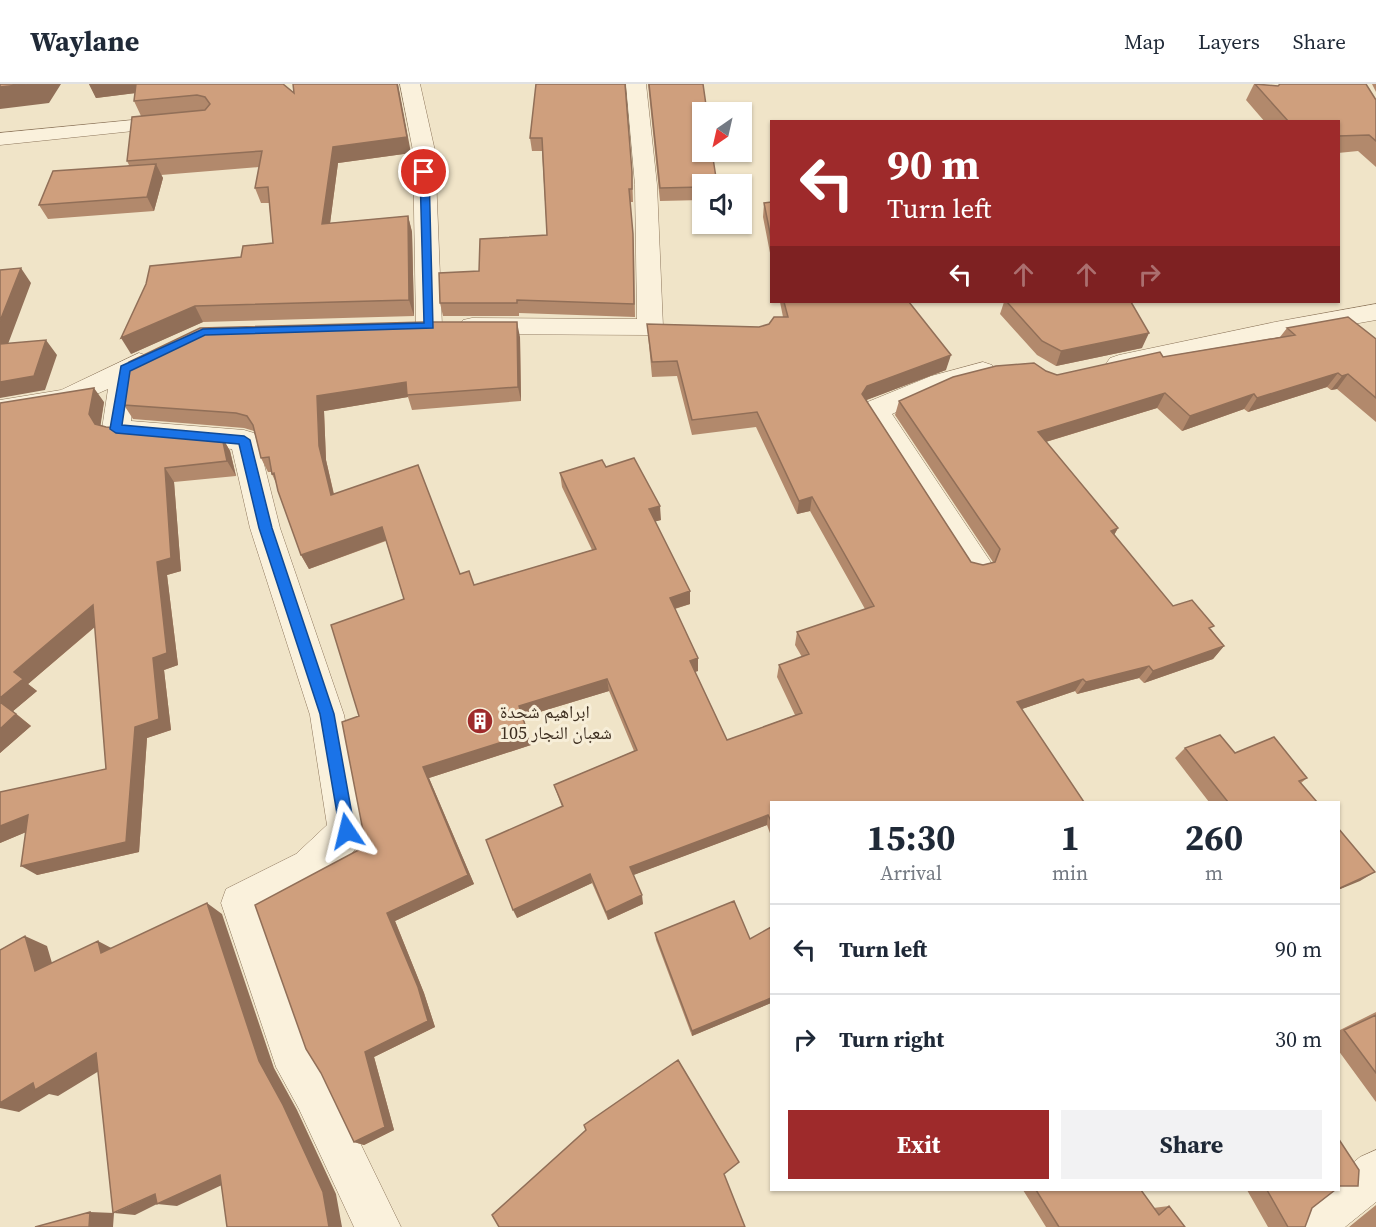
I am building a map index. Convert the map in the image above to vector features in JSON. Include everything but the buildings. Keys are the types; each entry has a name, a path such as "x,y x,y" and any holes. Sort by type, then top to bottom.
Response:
{"street":[{"path":"410,84 424,151 417,326 662,327 636,84"},
{"path":"0,139 193,120"},
{"path":"1094,369 1275,330 1376,312"},
{"path":"0,408 67,398 164,351"},
{"path":"976,564 875,410 940,382 992,369 1013,368"},
{"path":"124,369 116,429 244,440 265,528 327,714 347,831 309,867 240,903 297,1067 314,1094 378,1227"},
{"path":"1309,1227 1376,1173"}],"place":[{"name":"ابراهيم شحدة شعبان النجار 105","path":"480,721"}],"route":[{"path":"347,831 327,714 265,528 244,440 116,429 124,369 203,332 429,326 424,172"}]}
